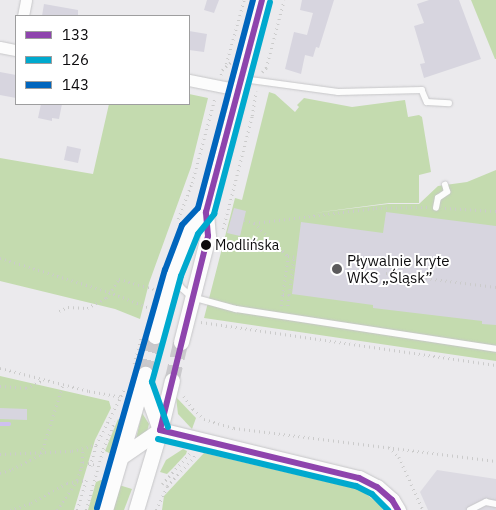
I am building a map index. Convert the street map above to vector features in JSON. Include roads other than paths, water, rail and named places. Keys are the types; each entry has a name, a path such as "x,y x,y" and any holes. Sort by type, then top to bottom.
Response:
{"street":[{"path":"23,15 26,0"},
{"path":"181,342 198,299 208,236 206,212 262,0"},
{"path":"0,47 15,50"},
{"path":"190,80 240,84"},
{"path":"149,335 190,229 206,212"},
{"path":"105,510 122,456 140,376 160,430"},
{"path":"136,510 160,430 172,380"},
{"path":"122,456 160,430 359,478 377,487 392,500 398,510"}],"lane":[{"path":"240,84 338,92 422,90 427,102 449,103"},
{"path":"436,208 438,198 447,192 445,185"},
{"path":"172,273 182,288 198,299 279,317 496,349"},
{"path":"470,510 486,502 496,504"}],"waterway":[{"path":"0,424 9,424"}],"tunnel":[{"path":"145,374 155,336"},
{"path":"172,380 181,342"}],"place":[{"name":"Modlińska","path":"206,245"},
{"name":"Pływalnie kryte WKS „Śląsk”","path":"337,269"}]}
